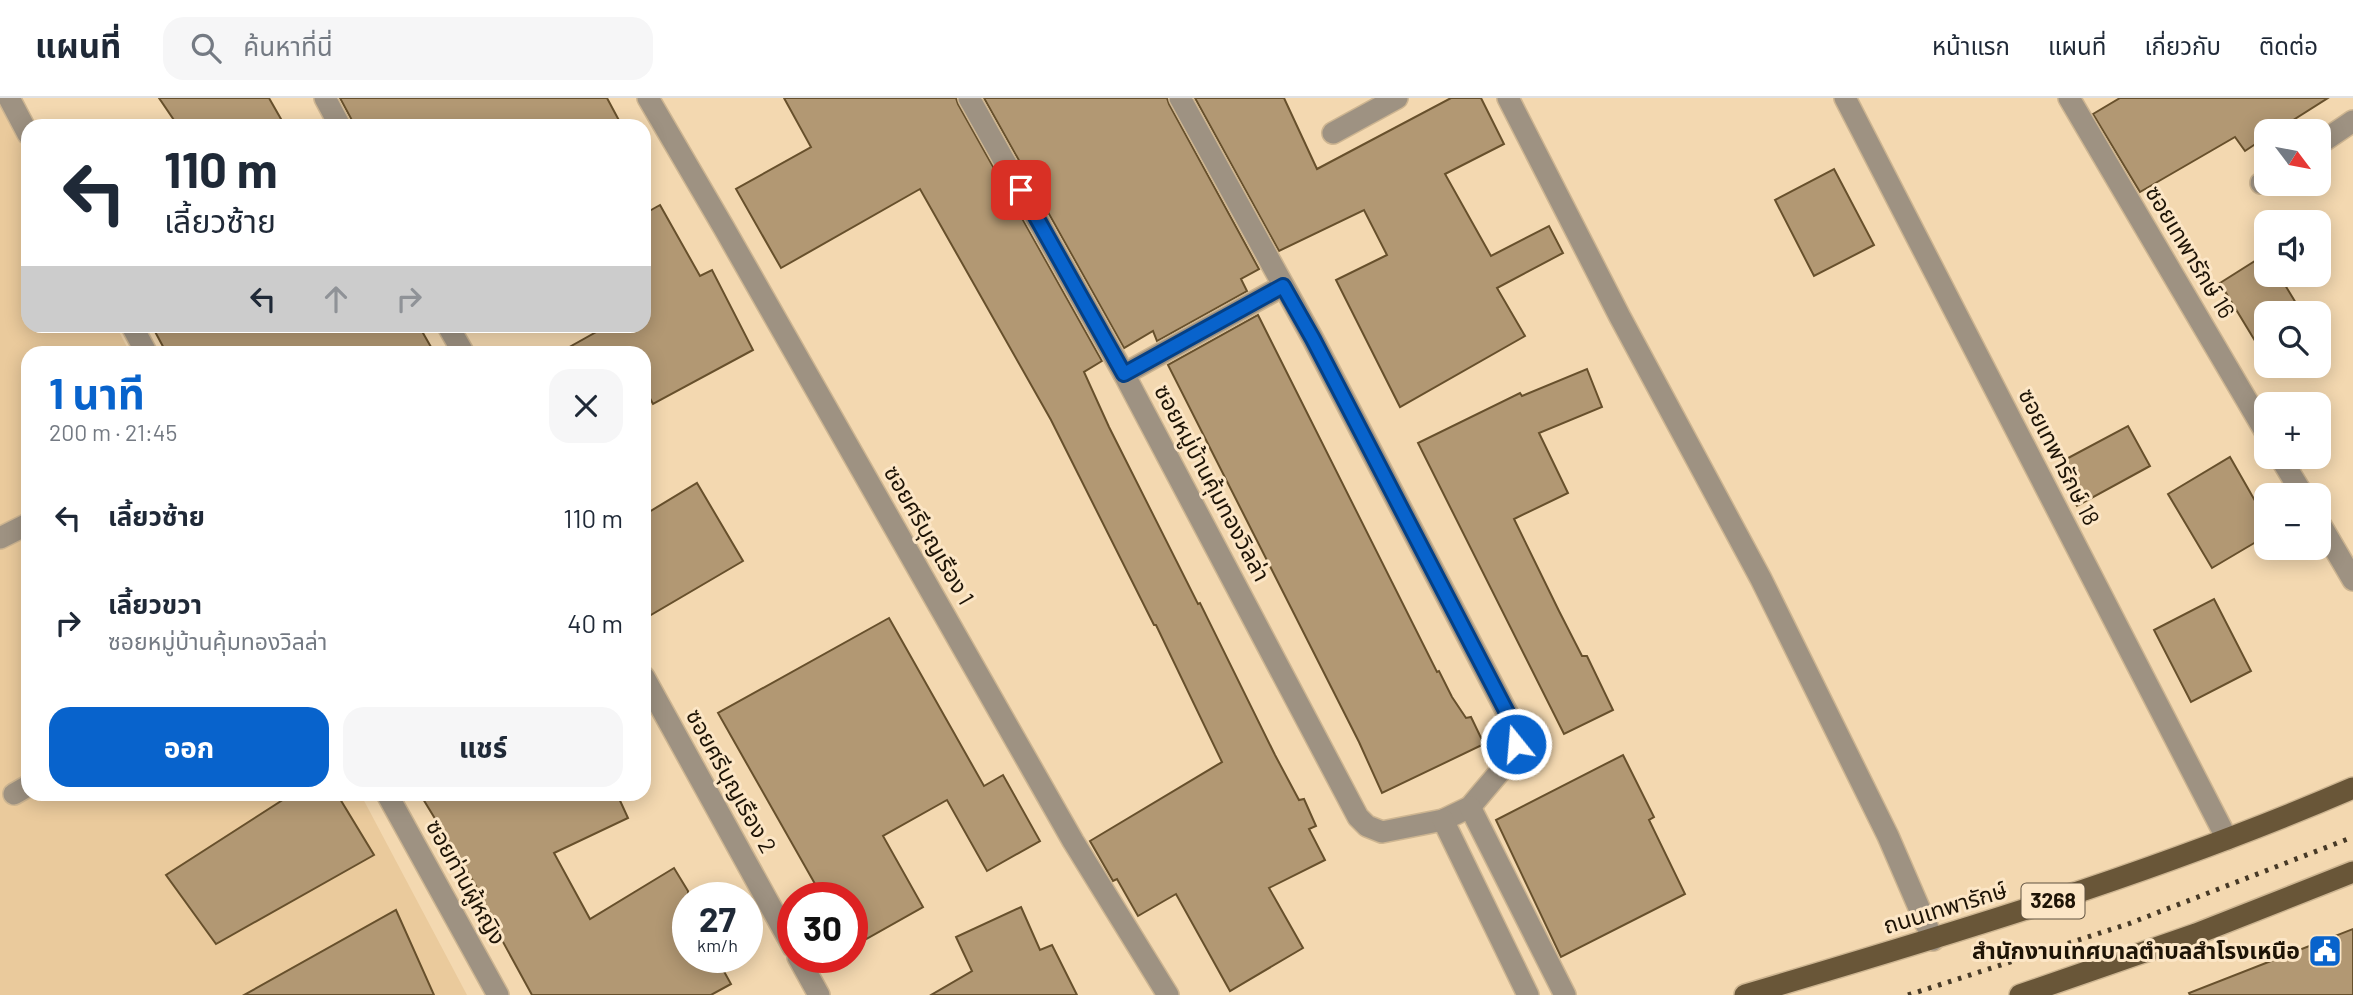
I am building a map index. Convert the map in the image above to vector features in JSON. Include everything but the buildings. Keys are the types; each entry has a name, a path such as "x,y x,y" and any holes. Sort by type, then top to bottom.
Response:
{"main road":[{"name":"ถนนเทพารักษ์","path":"1745,995 1933,940 2084,891 2227,839 2353,788"},
{"path":"2020,995 2196,934 2353,872"}],"street":[{"path":"9,98 21,121"},
{"path":"325,98 336,119"},
{"name":"ซอยศรีบุญเรือง 1","path":"648,98 1073,841 1168,995"},
{"name":"ซอยหมู่บ้านคุ้มทองวิลล่า","path":"969,98 1124,374 1358,817 1367,826 1382,832 1443,820 1470,807 1508,762 1516,744 1514,726 1313,339 1180,98"},
{"path":"1333,133 1397,98"},
{"path":"1508,98 1620,317 1761,579 1888,836 1933,940"},
{"name":"ซอยเทพารักษ์ 18","path":"1845,98 2227,839"},
{"name":"ซอยเทพารักษ์ 16","path":"2069,98 2254,413"},
{"path":"2331,136 2353,121"},
{"path":"1124,374 1283,286"},
{"path":"0,538 21,528"},
{"path":"2331,542 2353,580"},
{"name":"ซอยศรีบุญเรือง 2","path":"651,690 777,918"},
{"name":"ซอยท่านผู้หญิง","path":"391,801 498,995"},
{"path":"1470,807 1565,995"},
{"path":"1443,820 1528,995"},
{"path":"807,973 819,995"}],"shaded area":[{"path":"0,105 21,145 21,333 120,333 126,346 21,346 21,801 364,801 467,995 0,995"}],"railway":[{"path":"1908,995 2128,924 2353,837"}],"place":[{"name":"สำนักงานเทศบาลตำบลสำโรงเหนือ","path":"2325,951"}],"route":[{"path":"1021,190 1124,374 1283,286 1514,726 1516,744"}]}
